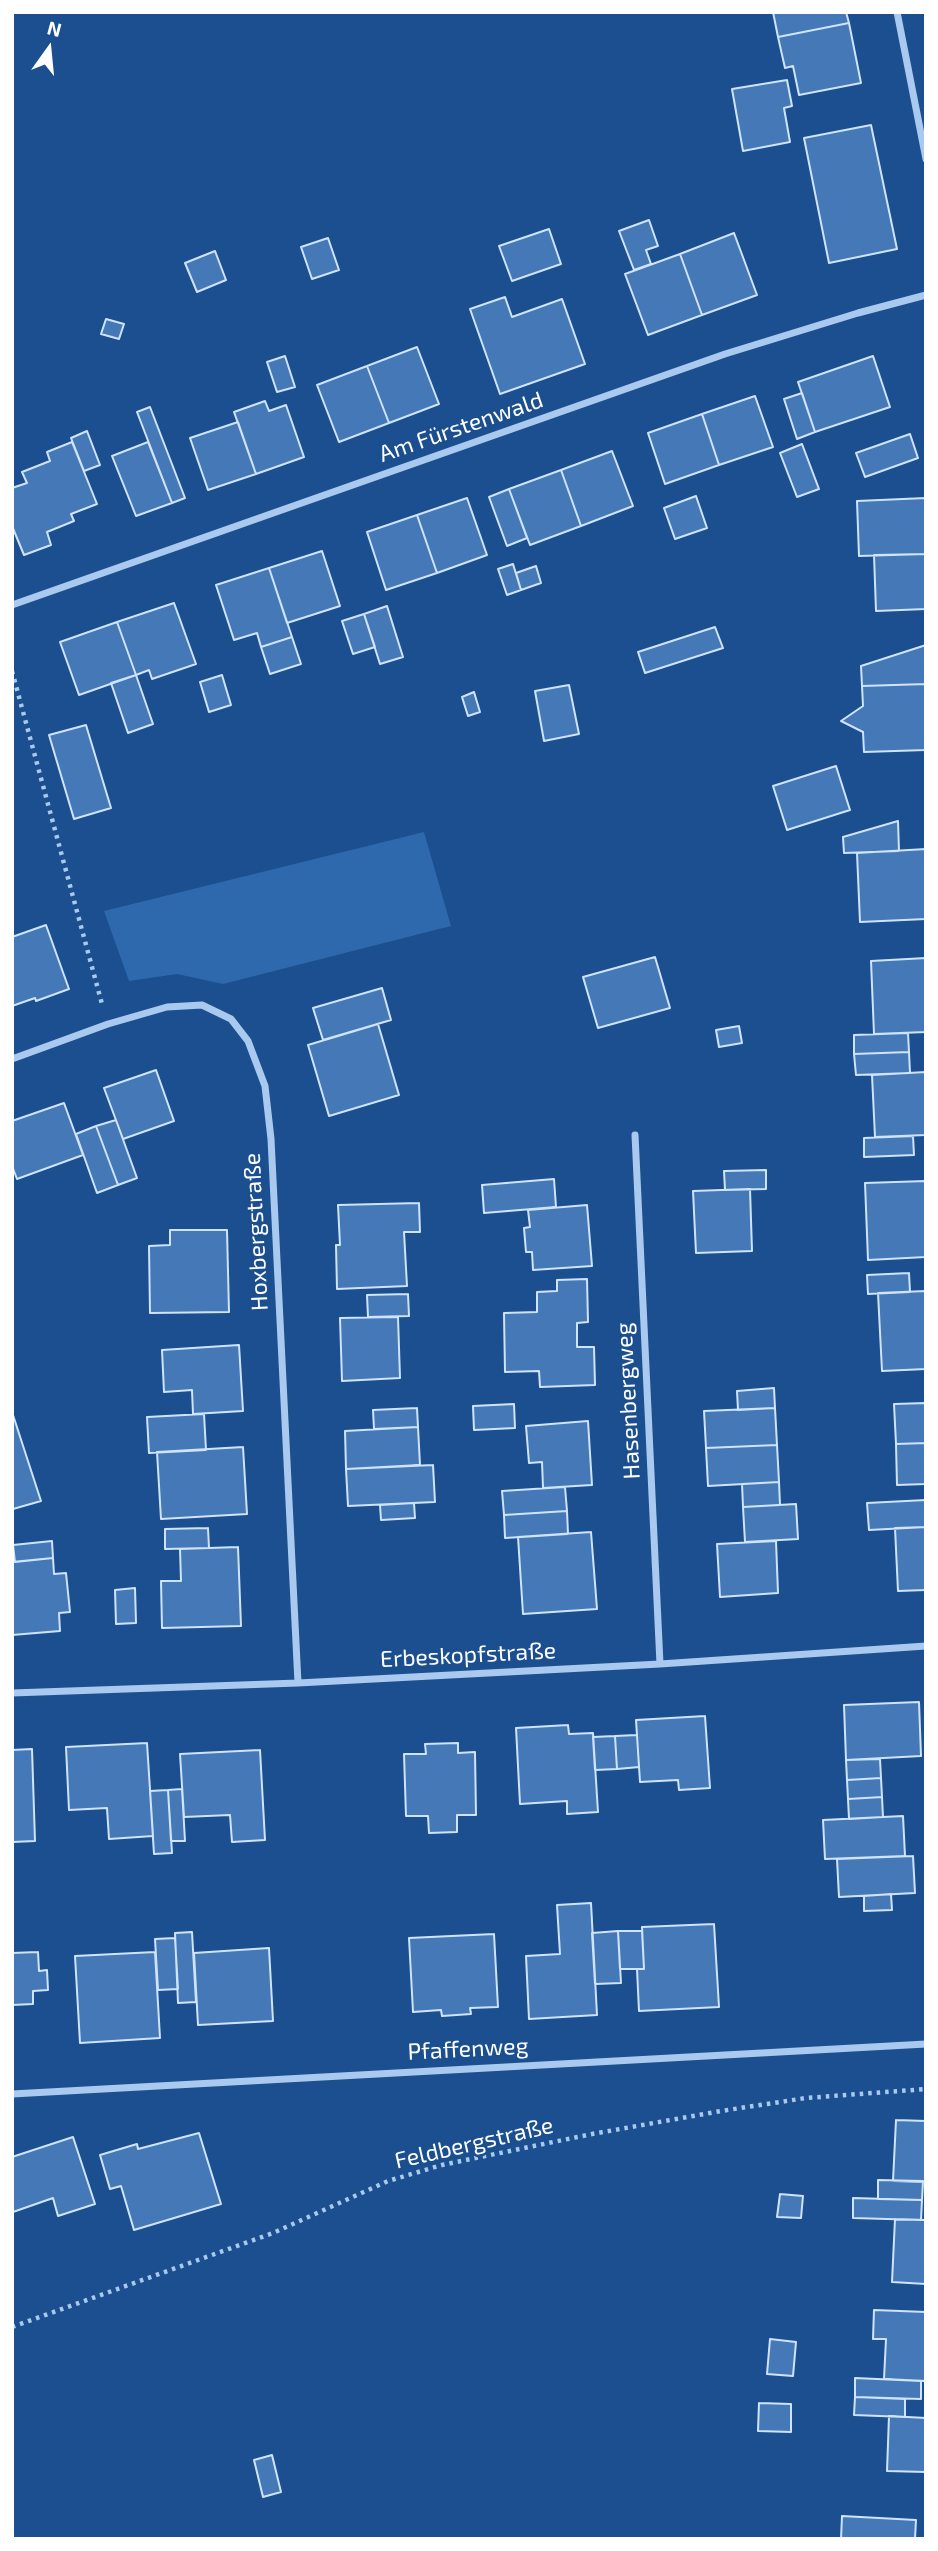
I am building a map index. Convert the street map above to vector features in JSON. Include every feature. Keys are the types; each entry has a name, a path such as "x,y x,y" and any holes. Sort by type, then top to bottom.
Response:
{"street":[{"path":"897,12 926,159"},
{"name":"Am Fürstenwald","path":"12,605 725,354 926,295"},
{"name":"Hoxbergstraße","path":"12,1059 108,1024 167,1007 202,1005 231,1020 248,1041 265,1086 271,1139 298,1683"},
{"name":"Hasenbergweg","path":"635,1135 660,1664"},
{"name":"Erbeskopfstraße","path":"12,1693 298,1683 660,1664 926,1646"},
{"name":"Pfaffenweg","path":"12,2094 926,2043"}],"path":[{"path":"12,671 108,1024"},
{"name":"Feldbergstraße","path":"12,2326 272,2233 388,2180 442,2165 733,2109 806,2098 926,2089"}],"shaded area":[{"path":"424,832 451,926 223,984 177,974 129,981 104,911"}],"building":[{"path":"773,12 846,12 849,23 778,37"},
{"path":"849,23 861,83 799,95 793,66 785,68 778,37"},
{"path":"787,80 792,106 784,108 790,142 743,151 732,89"},
{"path":"871,125 897,249 829,263 804,138"},
{"path":"649,220 658,246 646,250 651,264 634,270 619,231"},
{"path":"549,229 561,264 512,281 499,246"},
{"path":"734,233 757,295 702,315 680,254"},
{"path":"328,238 339,270 312,279 301,247"},
{"path":"215,251 226,280 197,292 185,263"},
{"path":"680,254 702,315 648,335 625,274"},
{"path":"505,297 512,317 562,299 585,364 500,394 470,309"},
{"path":"106,319 124,324 119,339 101,334"},
{"path":"417,347 439,404 389,423 367,366"},
{"path":"285,356 295,387 277,392 267,362"},
{"path":"873,356 890,407 815,432 798,382"},
{"path":"367,366 389,423 339,442 317,385"},
{"path":"802,393 815,432 797,439 784,399"},
{"path":"755,396 773,447 719,465 702,414"},
{"path":"265,401 269,411 286,405 304,457 256,474 234,412"},
{"path":"150,407 185,498 172,503 137,412"},
{"path":"702,414 719,465 665,484 648,433"},
{"path":"238,422 256,474 208,490 190,438"},
{"path":"87,431 100,465 84,471 71,438"},
{"path":"910,434 918,458 865,477 856,453"},
{"path":"72,442 97,504 71,514 74,521 47,532 51,545 24,555 12,526 12,488 27,483 22,472 50,461 47,452"},
{"path":"148,442 172,503 136,516 112,456"},
{"path":"802,444 819,489 797,497 780,453"},
{"path":"612,451 633,506 581,526 561,470"},
{"path":"561,470 581,526 530,545 509,489"},
{"path":"509,489 527,538 507,546 489,497"},
{"path":"696,496 707,528 675,539 664,508"},
{"path":"467,498 487,555 437,573 417,515"},
{"path":"926,498 926,554 859,556 857,501"},
{"path":"417,515 437,573 386,590 367,532"},
{"path":"322,551 340,606 287,623 269,568"},
{"path":"926,554 926,609 876,611 874,555"},
{"path":"513,564 521,590 507,595 498,569"},
{"path":"536,566 541,583 521,590 516,573"},
{"path":"269,568 292,637 261,647 257,633 234,640 216,585"},
{"path":"174,603 196,664 152,679 149,670 136,675 117,622"},
{"path":"387,606 403,657 380,664 364,614"},
{"path":"364,614 375,647 353,654 342,621"},
{"path":"117,622 136,675 79,695 60,642"},
{"path":"715,627 723,648 645,673 638,652"},
{"path":"292,637 301,664 270,674 261,647"},
{"path":"926,645 926,684 862,686 861,666"},
{"path":"136,675 153,724 128,733 111,683"},
{"path":"222,675 231,705 209,712 200,682"},
{"path":"926,684 926,750 864,752 863,732 841,721 863,706 862,686"},
{"path":"569,685 579,734 544,741 535,691"},
{"path":"474,692 480,712 468,716 462,697"},
{"path":"86,725 111,808 74,819 49,735"},
{"path":"836,766 850,810 787,830 773,786"},
{"path":"898,821 899,851 844,853 843,837"},
{"path":"926,849 926,919 860,922 857,853"},
{"path":"46,925 69,989 12,1006 12,937"},
{"path":"655,957 670,1008 598,1028 583,977"},
{"path":"926,958 926,1032 874,1034 871,961"},
{"path":"382,988 391,1020 323,1040 313,1008"},
{"path":"378,1024 399,1095 329,1116 308,1045"},
{"path":"739,1026 742,1043 719,1047 716,1030"},
{"path":"908,1033 909,1052 854,1054 854,1035"},
{"path":"909,1052 910,1073 856,1075 854,1054"},
{"path":"156,1070 174,1121 123,1139 104,1088"},
{"path":"926,1072 926,1135 875,1137 872,1075"},
{"path":"64,1103 83,1155 17,1179 12,1166 12,1121"},
{"path":"116,1120 137,1178 118,1185 96,1126"},
{"path":"96,1126 118,1185 97,1193 76,1134"},
{"path":"913,1136 914,1155 864,1157 864,1138"},
{"path":"766,1170 766,1189 725,1190 724,1171"},
{"path":"554,1179 556,1207 484,1213 482,1185"},
{"path":"926,1181 926,1257 868,1260 865,1183"},
{"path":"750,1189 752,1251 696,1253 693,1191"},
{"path":"419,1203 420,1232 404,1232 407,1286 337,1289 336,1245 340,1245 338,1205"},
{"path":"587,1205 592,1266 533,1270 532,1252 526,1252 524,1228 530,1227 528,1210"},
{"path":"170,1230 227,1230 229,1312 150,1313 149,1246 170,1245"},
{"path":"909,1273 910,1292 868,1294 867,1275"},
{"path":"587,1279 588,1322 577,1323 577,1347 594,1347 595,1385 540,1387 539,1371 505,1372 504,1313 537,1312 537,1292 557,1291 557,1280"},
{"path":"926,1291 926,1369 882,1371 878,1293"},
{"path":"408,1294 409,1316 368,1317 367,1295"},
{"path":"398,1317 400,1378 342,1381 340,1318"},
{"path":"239,1345 243,1411 193,1414 192,1390 164,1392 162,1350"},
{"path":"774,1388 775,1408 738,1410 737,1391"},
{"path":"926,1403 926,1443 896,1444 894,1404"},
{"path":"514,1404 515,1428 474,1430 473,1406"},
{"path":"417,1408 418,1427 374,1429 373,1410"},
{"path":"775,1408 777,1445 706,1448 704,1411"},
{"path":"204,1414 206,1450 149,1453 147,1417"},
{"path":"12,1416 41,1501 13,1509"},
{"path":"588,1421 592,1485 543,1488 542,1462 529,1463 526,1426"},
{"path":"418,1427 420,1465 346,1469 345,1431"},
{"path":"926,1443 926,1484 897,1485 896,1444"},
{"path":"777,1445 779,1482 708,1486 706,1448"},
{"path":"243,1447 247,1514 161,1519 157,1452"},
{"path":"433,1465 435,1502 348,1506 346,1469"},
{"path":"779,1482 780,1505 743,1507 742,1484"},
{"path":"565,1487 567,1511 504,1515 502,1491"},
{"path":"926,1500 926,1527 869,1530 867,1503"},
{"path":"414,1503 415,1518 381,1520 380,1505"},
{"path":"796,1504 798,1539 745,1542 743,1507"},
{"path":"567,1511 568,1534 505,1538 504,1515"},
{"path":"926,1527 926,1590 898,1591 895,1528"},
{"path":"208,1528 209,1548 165,1549 165,1529"},
{"path":"591,1532 597,1609 523,1614 518,1537"},
{"path":"52,1541 53,1558 15,1562 13,1545"},
{"path":"776,1541 778,1593 720,1597 717,1544"},
{"path":"238,1547 241,1626 162,1628 161,1581 181,1581 180,1549"},
{"path":"53,1558 54,1574 66,1573 70,1612 59,1613 60,1631 12,1635 12,1562"},
{"path":"135,1588 136,1623 116,1624 115,1590"},
{"path":"919,1702 921,1756 846,1760 844,1705"},
{"path":"705,1716 710,1788 679,1790 678,1780 640,1782 636,1720"},
{"path":"568,1725 569,1734 593,1733 598,1812 567,1814 567,1801 520,1804 516,1728"},
{"path":"637,1735 639,1767 617,1769 615,1736"},
{"path":"615,1736 617,1769 595,1770 593,1737"},
{"path":"147,1743 153,1836 109,1839 107,1808 69,1810 66,1747"},
{"path":"458,1743 458,1753 475,1752 476,1815 457,1815 457,1832 429,1833 428,1816 406,1816 404,1754 426,1754 425,1744"},
{"path":"32,1749 35,1841 12,1842 12,1750"},
{"path":"260,1750 265,1840 232,1842 230,1815 184,1817 180,1754"},
{"path":"880,1759 881,1778 847,1780 846,1760"},
{"path":"881,1778 882,1797 848,1799 847,1780"},
{"path":"182,1789 185,1841 171,1841 168,1790"},
{"path":"168,1790 172,1853 154,1854 150,1791"},
{"path":"882,1797 883,1817 849,1819 848,1799"},
{"path":"903,1816 905,1856 825,1859 823,1820"},
{"path":"913,1856 915,1893 839,1897 837,1859"},
{"path":"891,1894 892,1910 864,1911 864,1896"},
{"path":"591,1903 597,2015 529,2019 526,1956 560,1954 557,1905"},
{"path":"714,1924 719,2007 639,2011 637,1969 644,1969 642,1927"},
{"path":"618,1931 642,1931 644,1969 620,1969"},
{"path":"618,1931 621,1983 595,1984 592,1933"},
{"path":"192,1932 196,2002 178,2003 175,1933"},
{"path":"494,1934 498,2007 470,2008 471,2014 442,2016 441,2010 413,2012 409,1938"},
{"path":"175,1938 178,1989 158,1990 155,1939"},
{"path":"269,1948 273,2021 198,2025 194,1953"},
{"path":"38,1952 39,1971 47,1970 48,1990 33,1991 33,2004 12,2005 12,1953"},
{"path":"155,1952 160,2038 80,2043 75,1956"},
{"path":"896,2120 926,2121 926,2182 893,2181"},
{"path":"199,2133 221,2204 134,2230 121,2186 110,2189 100,2155 137,2144 138,2149"},
{"path":"73,2137 95,2204 58,2216 53,2198 13,2212 12,2157"},
{"path":"878,2180 923,2181 922,2200 878,2199"},
{"path":"780,2194 803,2196 801,2218 777,2217"},
{"path":"853,2198 922,2200 921,2220 853,2218"},
{"path":"895,2219 926,2220 926,2284 892,2282"},
{"path":"874,2310 926,2312 926,2381 884,2379 886,2339 873,2339"},
{"path":"770,2339 796,2342 793,2376 767,2374"},
{"path":"855,2378 921,2381 921,2399 855,2397"},
{"path":"855,2397 905,2399 905,2417 854,2415"},
{"path":"759,2403 791,2404 791,2432 758,2431"},
{"path":"889,2416 926,2418 926,2472 887,2471"},
{"path":"272,2455 281,2492 263,2497 254,2460"},
{"path":"842,2516 916,2520 915,2539 841,2539"}]}
